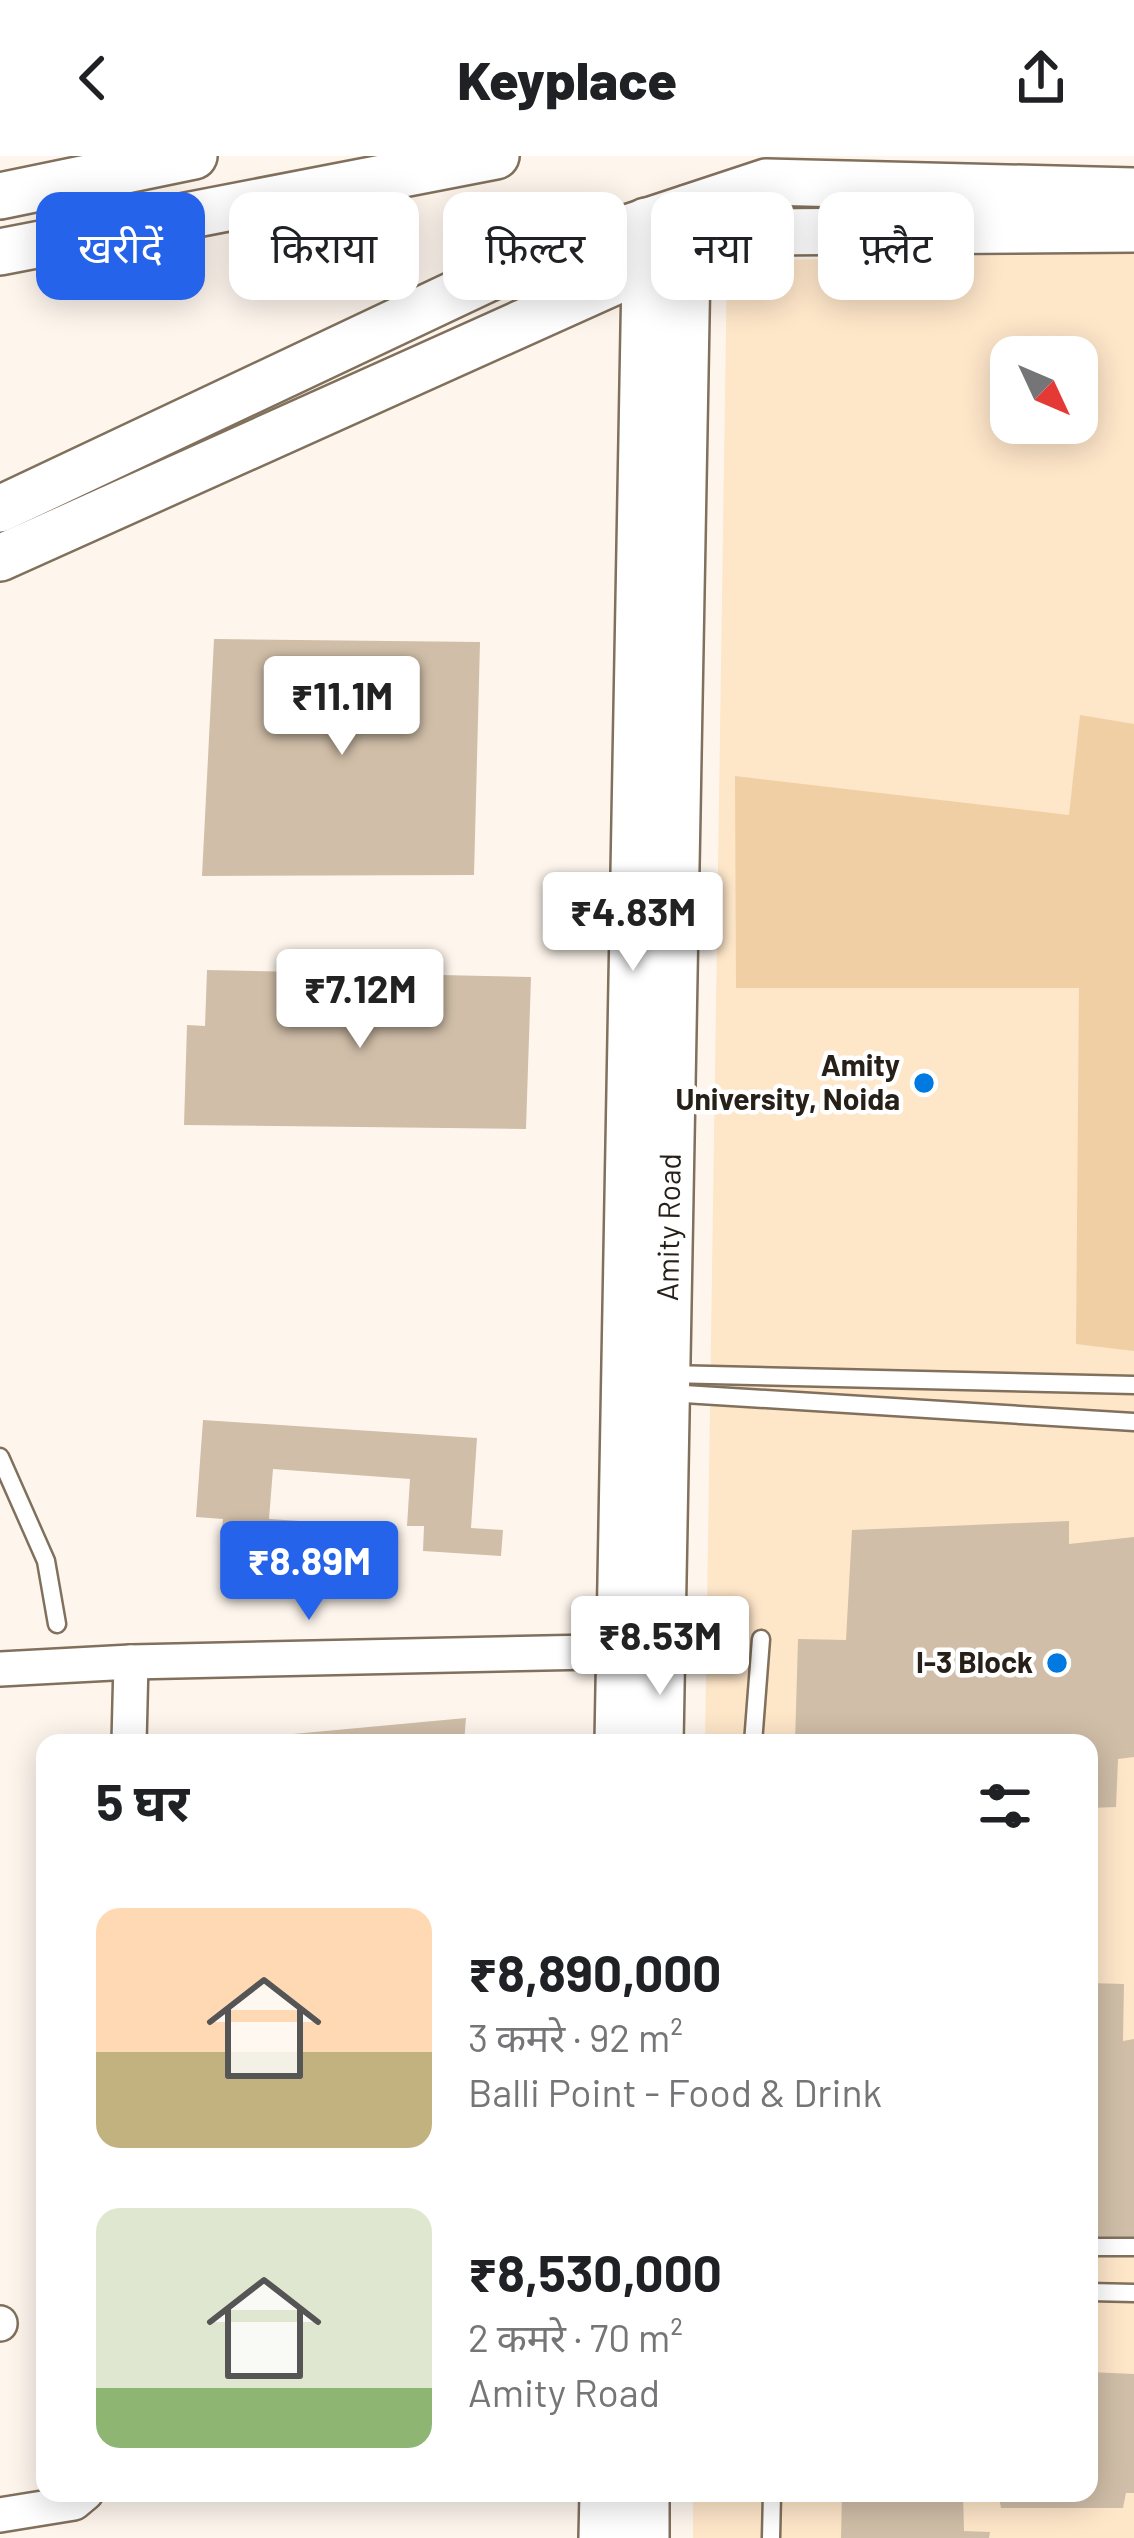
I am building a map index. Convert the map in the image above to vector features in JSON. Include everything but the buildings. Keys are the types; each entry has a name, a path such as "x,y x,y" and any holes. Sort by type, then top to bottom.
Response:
{"street":[{"path":"0,196 194,156"},
{"path":"0,252 496,156"},
{"path":"745,192 766,182 1134,191"},
{"path":"794,232 1134,229"},
{"path":"7,503 521,263 651,232"},
{"path":"0,558 645,268 651,259"},
{"name":"Amity Road","path":"645,268 641,1651 658,1734"},
{"name":"Amity Road","path":"620,1734 641,1651 667,1383 674,300"},
{"path":"0,1670 131,1662 641,1651"},
{"path":"130,1734 131,1662"},
{"path":"0,2515 75,2502"},
{"path":"602,2538 603,2502"},
{"path":"646,2502 646,2538"}],"lane":[{"path":"667,1383 1134,1385"},
{"path":"667,1383 1134,1422"},
{"path":"0,1457 46,1561 57,1624"},
{"path":"754,1734 761,1639"},
{"path":"1098,2247 1134,2247"},
{"path":"1098,2292 1134,2293"},
{"path":"771,2538 772,2502"}],"shaded area":[{"name":"Amity University, Noida","path":"1134,253 1134,2538 693,2538 693,2502 1098,2502 1098,1734 705,1734 726,300 794,300 794,260 818,259 818,300 974,300 974,256"},
{"path":"1080,715 1134,724 1134,1351 1076,1344 1079,988 736,988 735,776 1069,815"}],"place":[{"name":"Amity University, Noida","path":"924,1083"},
{"name":"I-3 Block","path":"1057,1663"}]}
